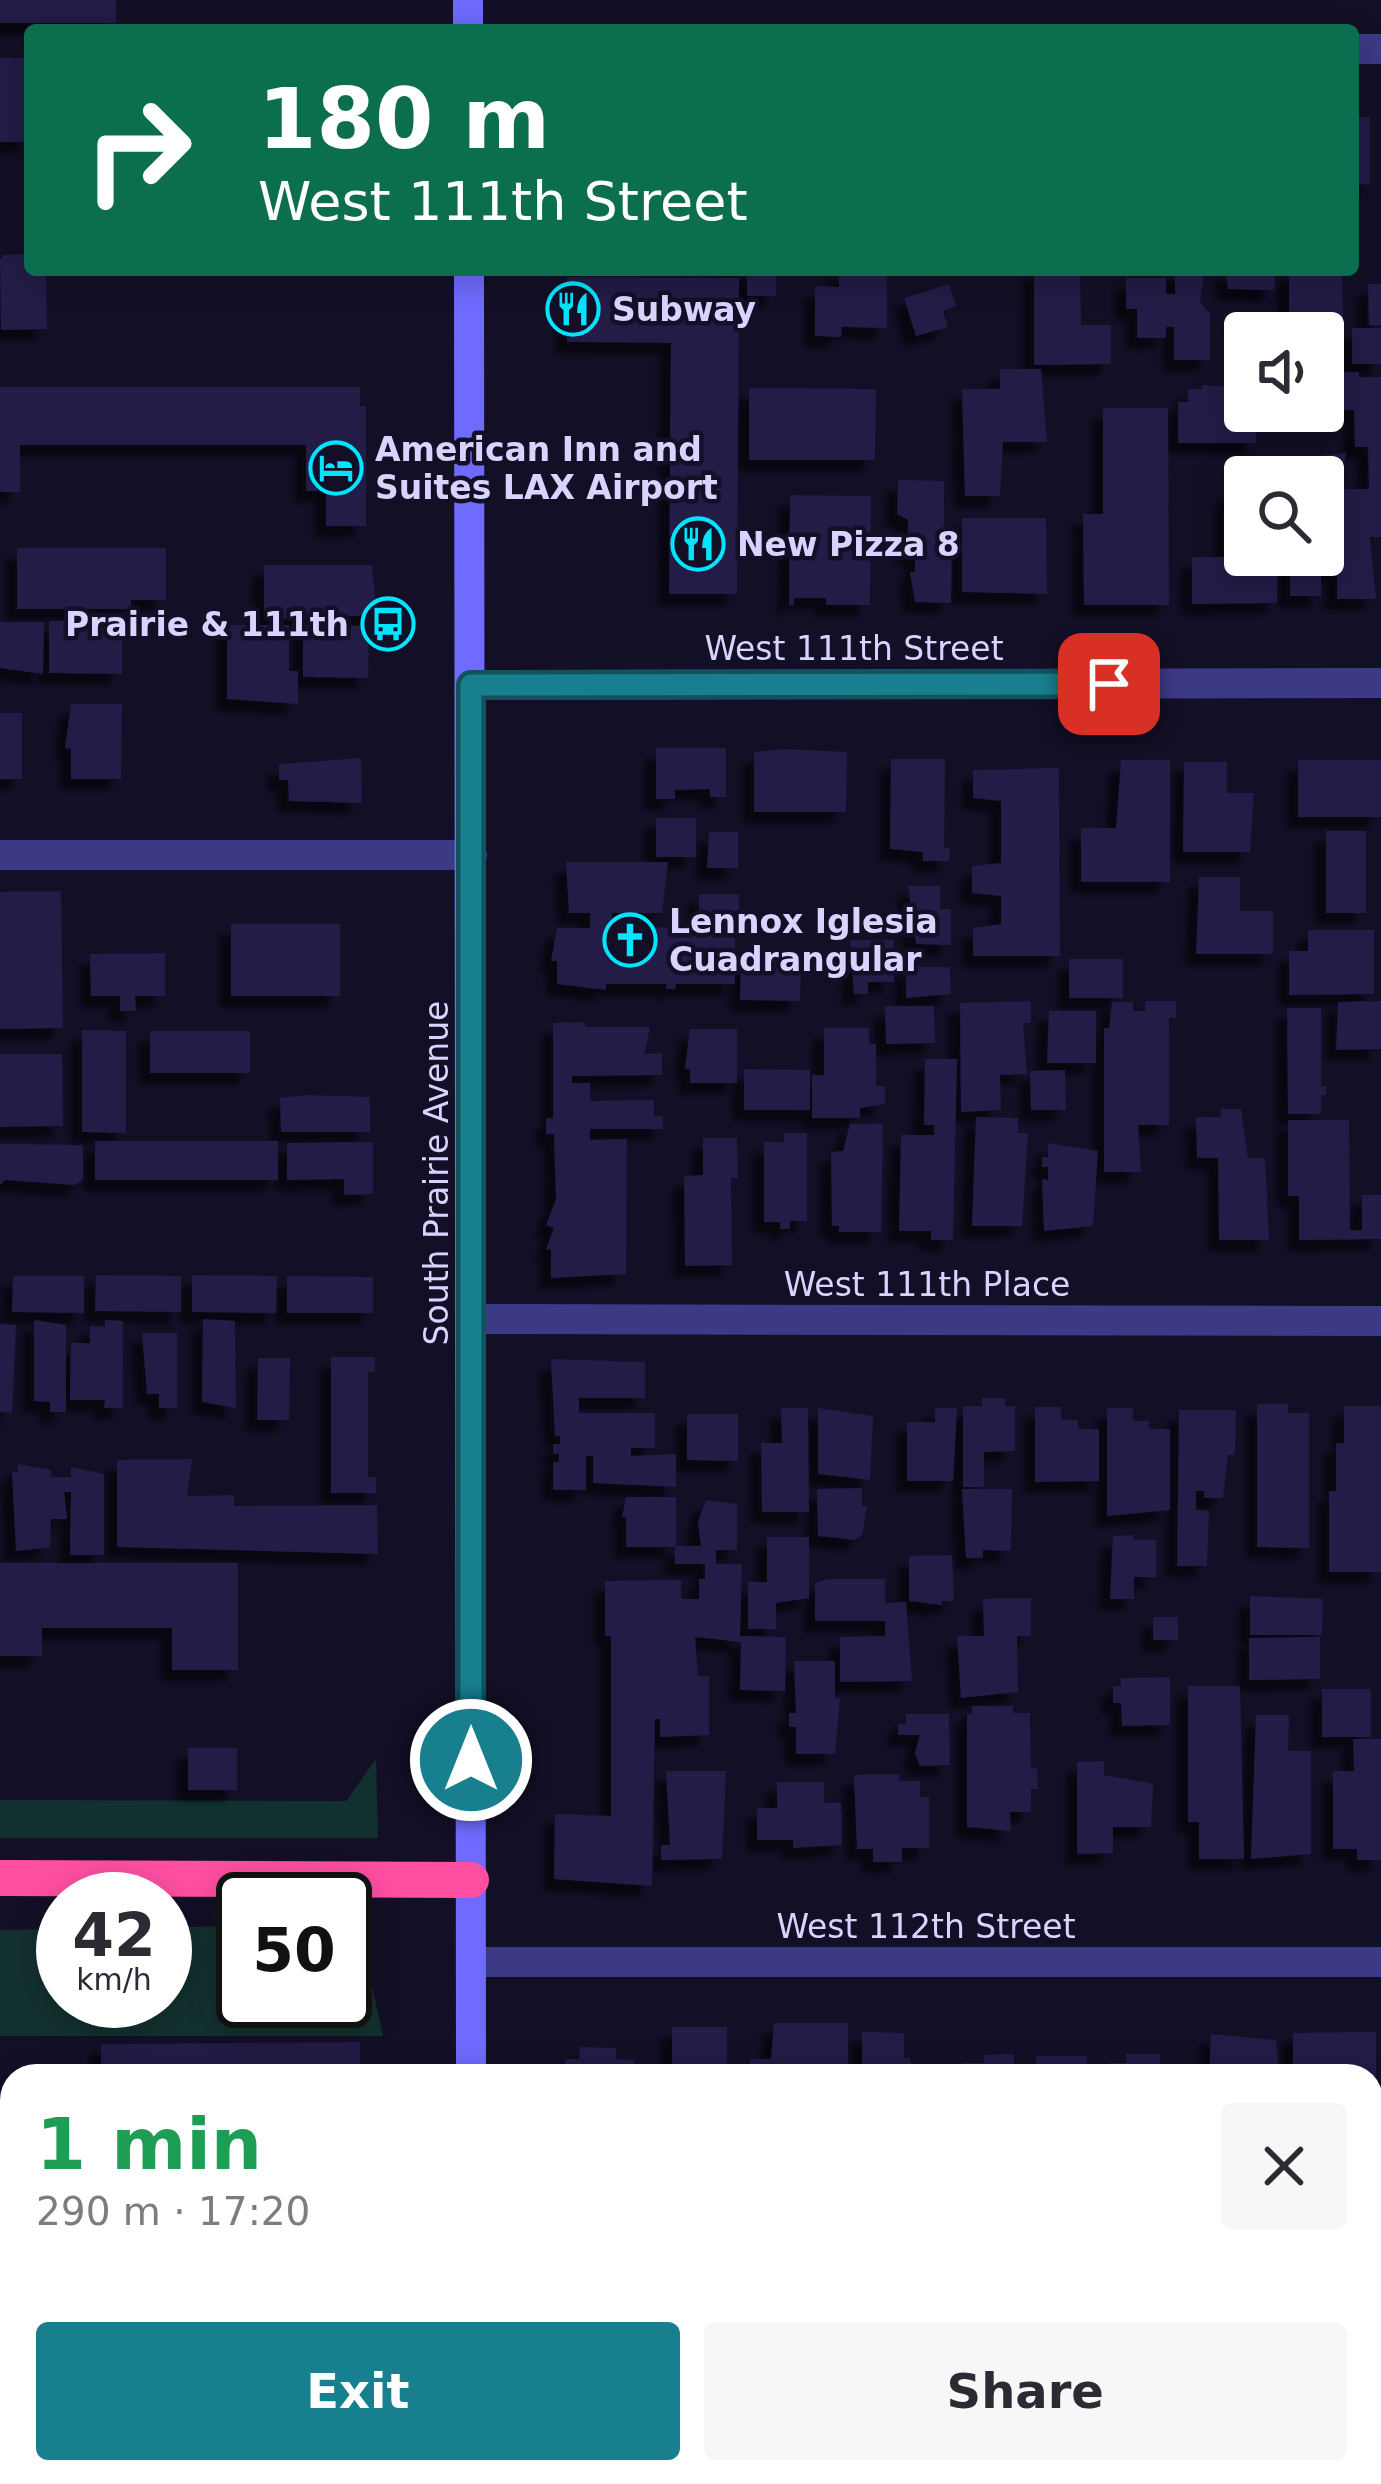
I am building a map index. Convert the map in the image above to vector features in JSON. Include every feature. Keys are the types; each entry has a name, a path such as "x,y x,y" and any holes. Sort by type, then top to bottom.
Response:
{"highway":[{"path":"0,1878 471,1880"}],"main road":[{"name":"South Prairie Avenue","path":"469,276 471,2064"}],"street":[{"name":"West 111th Street","path":"471,685 1381,683"},
{"path":"0,855 472,855"},
{"name":"West 111th Place","path":"472,1319 1381,1321"},
{"name":"West 112th Street","path":"471,1962 1381,1962"}],"green space":[{"path":"376,1759 378,1838 0,1838 0,1800 346,1801"},
{"path":"216,1926 216,2028 372,2028 372,1985 383,2036 0,2036 0,1930 36,1929 36,2028 192,2028 192,1927"}],"building":[{"path":"0,0 116,0 116,23 0,23"},
{"path":"0,58 24,58 24,142 0,142"},
{"path":"1359,117 1370,117 1370,184 1359,185"},
{"path":"24,254 24,276 46,276 47,329 1,330 0,260 4,255"},
{"path":"747,276 776,276 776,296 747,296"},
{"path":"839,276 887,276 887,328 842,327 841,337 815,336 815,286 839,287"},
{"path":"1034,276 1080,276 1081,325 1111,325 1111,364 1034,365"},
{"path":"1175,276 1203,276 1200,302 1210,313 1210,360 1174,360 1174,327 1166,327 1166,338 1137,338 1137,309 1126,309 1126,278 1166,278 1166,294 1175,294"},
{"path":"1226,276 1275,276 1274,290 1228,289"},
{"path":"1289,276 1342,276 1343,312 1289,312"},
{"path":"567,277 739,278 737,594 669,594 671,343 567,342"},
{"path":"949,284 956,306 943,311 948,327 916,336 904,298"},
{"path":"1368,284 1381,284 1381,325 1369,325"},
{"path":"1352,328 1381,328 1381,364 1352,364"},
{"path":"1000,369 1041,369 1047,442 1003,442 1000,496 965,496 962,389 1000,389"},
{"path":"1344,372 1381,377 1381,537 1370,537 1376,599 1337,599 1337,576 1344,576 1344,489 1369,489 1368,447 1355,447 1354,410 1344,410"},
{"path":"1202,385 1224,387 1224,432 1256,432 1256,443 1178,443 1178,402 1188,402 1188,389 1202,389"},
{"name":"American Inn and Suites LAX Airport","path":"0,387 360,387 360,406 366,406 366,526 326,526 326,491 306,491 306,445 20,445 20,492 0,492"},
{"path":"749,388 876,389 875,460 749,460"},
{"path":"1103,408 1168,408 1169,605 1084,605 1083,514 1103,514"},
{"path":"898,480 944,481 944,531 952,531 951,603 915,602 910,572 915,572 915,555 907,555 908,520 897,514"},
{"path":"790,495 871,496 870,605 826,605 826,598 794,598 794,605 789,605"},
{"path":"962,518 1046,518 1047,594 962,592"},
{"path":"17,548 166,548 166,600 131,600 131,609 17,609"},
{"path":"1192,557 1224,557 1224,576 1277,576 1277,603 1192,604"},
{"path":"264,565 372,565 377,615 264,620"},
{"path":"1290,576 1321,576 1321,596 1290,596"},
{"path":"49,621 122,621 122,674 49,673"},
{"path":"0,622 44,622 43,674 0,668"},
{"path":"227,625 289,625 289,671 298,671 298,704 227,699"},
{"path":"303,625 369,626 368,678 303,677"},
{"path":"71,704 122,704 121,779 71,779 71,749 65,748"},
{"path":"0,713 22,713 22,779 0,779"},
{"path":"656,748 726,748 726,797 710,797 710,789 675,790 675,799 656,799"},
{"path":"754,752 847,752 846,812 754,812"},
{"path":"361,758 362,803 289,801 288,780 279,780 279,764"},
{"path":"891,759 945,759 944,848 950,848 949,861 923,861 923,852 890,849"},
{"path":"1121,760 1170,760 1170,882 1081,882 1081,828 1116,828"},
{"path":"1298,760 1381,760 1381,817 1298,817"},
{"path":"1184,762 1227,762 1227,793 1254,793 1250,852 1183,852"},
{"path":"1059,768 1060,956 973,956 973,928 1001,924 1001,896 972,893 972,866 1001,863 1001,801 973,798 973,770"},
{"path":"656,818 696,818 696,857 656,857"},
{"path":"1326,831 1366,831 1366,913 1326,913"},
{"path":"709,832 738,832 738,868 707,868"},
{"path":"566,862 668,862 662,913 612,913 612,927 735,928 735,984 676,984 675,989 666,989 666,984 606,984 606,990 557,984 557,961 551,961 557,928 590,928 590,913 569,913"},
{"path":"1199,877 1240,877 1240,911 1273,911 1273,954 1196,954"},
{"path":"908,886 940,886 940,909 951,909 951,945 916,944"},
{"path":"61,891 63,1028 0,1029 0,892"},
{"path":"699,894 739,894 739,919 699,919"},
{"path":"231,924 340,924 340,996 231,996"},
{"path":"1308,930 1374,930 1374,994 1289,995 1289,951 1308,951"},
{"path":"850,940 894,940 894,982 868,982 868,994 854,994"},
{"path":"165,953 165,996 135,996 136,1011 120,1011 120,996 91,996 90,954"},
{"path":"741,958 801,959 800,1001 740,1000"},
{"path":"1069,959 1123,959 1123,998 1069,998"},
{"path":"906,967 950,967 951,994 906,998"},
{"path":"1031,1001 1031,1023 1023,1023 1027,1074 1000,1075 1001,1110 961,1112 960,1003"},
{"path":"1145,1001 1176,1001 1176,1018 1169,1018 1169,1125 1138,1125 1141,1172 1104,1172 1104,1028 1109,1028 1112,1002 1133,1002 1133,1011 1145,1011"},
{"path":"1381,1001 1381,1049 1336,1050 1338,1002"},
{"path":"885,1006 934,1006 935,1043 886,1044"},
{"path":"1287,1008 1321,1008 1321,1086 1326,1086 1326,1095 1321,1095 1321,1114 1288,1114"},
{"path":"1049,1011 1096,1011 1096,1063 1047,1063"},
{"path":"585,1022 585,1027 650,1027 644,1054 662,1053 662,1075 572,1076 572,1083 590,1083 590,1101 654,1100 654,1116 663,1116 663,1129 590,1129 590,1140 627,1139 626,1274 551,1278 551,1250 546,1249 554,1228 546,1225 556,1200 554,1134 546,1134 546,1118 553,1118 553,1023"},
{"path":"824,1028 869,1028 869,1044 876,1044 876,1086 885,1086 885,1104 860,1108 860,1118 812,1118 812,1075 824,1075"},
{"path":"690,1029 737,1029 737,1083 690,1083 690,1069 685,1069"},
{"path":"82,1030 126,1031 126,1133 82,1132"},
{"path":"150,1031 250,1031 250,1073 150,1073"},
{"path":"0,1054 62,1054 63,1126 0,1127"},
{"path":"925,1059 957,1059 953,1240 931,1240 931,1231 899,1231 901,1135 934,1135 934,1125 924,1125"},
{"path":"744,1069 810,1070 810,1110 744,1110"},
{"path":"1065,1070 1066,1110 1031,1110 1030,1071"},
{"path":"370,1097 370,1132 281,1132 280,1098"},
{"path":"1221,1109 1241,1109 1248,1158 1265,1158 1269,1240 1219,1240 1218,1158 1197,1158 1196,1117 1221,1117"},
{"path":"976,1117 1018,1118 1018,1133 1028,1133 1022,1226 972,1226"},
{"path":"1288,1120 1349,1120 1350,1230 1362,1230 1362,1195 1381,1195 1381,1239 1299,1240 1299,1196 1288,1196"},
{"path":"850,1124 883,1124 881,1232 839,1232 839,1226 832,1226 831,1152 843,1151"},
{"path":"784,1133 807,1133 807,1221 790,1221 790,1229 780,1229 780,1222 764,1222 764,1142 784,1142"},
{"path":"703,1138 737,1138 738,1178 731,1178 732,1265 685,1266 684,1176 703,1175"},
{"path":"95,1141 278,1141 278,1180 95,1180"},
{"path":"373,1142 373,1194 344,1195 344,1179 287,1180 287,1143"},
{"path":"1048,1143 1098,1151 1093,1226 1044,1231 1042,1179 1048,1180 1048,1167 1042,1167 1042,1157 1048,1157"},
{"path":"0,1144 83,1145 83,1180 74,1185 5,1180 0,1185"},
{"path":"96,1275 181,1276 181,1312 95,1311"},
{"path":"192,1275 277,1276 276,1313 192,1312"},
{"path":"13,1276 84,1276 84,1313 12,1312"},
{"path":"287,1276 373,1277 373,1313 287,1313"},
{"path":"203,1319 235,1321 236,1408 202,1402"},
{"path":"34,1320 66,1325 66,1412 50,1412 50,1402 34,1401"},
{"path":"105,1320 123,1321 123,1408 104,1408 105,1400 70,1400 71,1343 90,1343 90,1326 105,1327"},
{"path":"0,1324 16,1325 12,1413 0,1412"},
{"path":"142,1333 177,1333 177,1408 159,1408 159,1394 147,1394"},
{"path":"331,1357 375,1357 375,1372 368,1372 368,1477 376,1477 376,1493 331,1493"},
{"path":"258,1358 290,1358 289,1420 257,1420"},
{"path":"551,1359 645,1362 645,1398 579,1398 579,1413 655,1413 655,1448 631,1448 631,1456 676,1454 676,1487 593,1483 593,1456 586,1456 586,1490 553,1490 553,1462 559,1462 559,1454 553,1454 553,1444 560,1444 560,1436 555,1436"},
{"path":"982,1398 1005,1398 1005,1406 1015,1406 1015,1451 984,1452 984,1487 963,1487 963,1406 982,1406"},
{"path":"1257,1404 1288,1404 1288,1413 1309,1413 1309,1548 1257,1547"},
{"path":"1344,1406 1381,1406 1381,1572 1329,1572 1329,1491 1336,1491 1336,1443 1344,1443"},
{"path":"1035,1407 1061,1407 1061,1420 1078,1420 1078,1429 1099,1429 1099,1481 1035,1482"},
{"path":"781,1408 808,1408 809,1512 762,1512 761,1443 782,1443"},
{"path":"818,1408 873,1416 870,1480 818,1474"},
{"path":"935,1408 957,1408 953,1481 907,1481 907,1422 935,1422"},
{"path":"1107,1408 1133,1408 1133,1421 1149,1421 1149,1429 1170,1429 1170,1510 1107,1516"},
{"path":"1179,1410 1236,1410 1235,1455 1228,1455 1223,1498 1204,1498 1204,1491 1196,1491 1196,1510 1209,1511 1207,1566 1177,1566"},
{"path":"687,1414 738,1414 738,1461 687,1460"},
{"path":"192,1459 187,1496 234,1495 234,1506 377,1505 378,1554 117,1547 117,1460"},
{"path":"18,1464 51,1470 51,1477 71,1477 71,1467 104,1474 104,1555 70,1555 71,1492 64,1492 67,1519 51,1519 50,1547 16,1551 12,1472 18,1472"},
{"path":"862,1488 862,1506 867,1506 862,1535 855,1540 818,1536 817,1489"},
{"path":"962,1489 1012,1489 1011,1551 983,1550 983,1558 966,1558"},
{"path":"626,1497 676,1497 676,1546 701,1546 698,1522 706,1500 737,1504 737,1550 716,1550 716,1564 742,1564 740,1636 786,1637 785,1691 740,1690 741,1642 695,1637 698,1676 709,1676 709,1735 660,1737 660,1719 655,1719 652,1886 554,1879 555,1814 611,1816 611,1636 605,1636 605,1581 681,1580 681,1599 699,1599 699,1579 705,1579 705,1564 675,1564 675,1547 626,1547 626,1517 622,1517"},
{"path":"1133,1535 1133,1540 1156,1540 1156,1577 1134,1577 1134,1599 1110,1599 1113,1536"},
{"path":"767,1537 809,1537 809,1598 776,1603 776,1629 748,1629 748,1582 767,1582"},
{"path":"952,1555 954,1601 942,1601 942,1605 909,1601 909,1556"},
{"path":"0,1563 238,1563 238,1670 172,1670 172,1628 42,1628 42,1656 0,1656"},
{"path":"885,1579 885,1603 906,1602 912,1681 840,1682 840,1637 885,1636 885,1621 815,1621 815,1583"},
{"path":"1250,1596 1323,1599 1322,1635 1250,1635"},
{"path":"1031,1598 1031,1636 1017,1636 1018,1692 961,1698 957,1636 984,1636 983,1599"},
{"path":"1153,1617 1178,1617 1178,1640 1153,1640"},
{"path":"1320,1637 1320,1679 1249,1680 1249,1638"},
{"path":"794,1661 835,1661 835,1698 840,1698 835,1754 796,1754 796,1727 789,1727 789,1713 796,1713"},
{"path":"1170,1677 1170,1725 1122,1726 1121,1703 1113,1703 1113,1686 1121,1686 1121,1678"},
{"path":"1188,1686 1240,1686 1244,1859 1199,1859 1199,1822 1188,1822"},
{"path":"1322,1689 1371,1689 1371,1737 1322,1737"},
{"path":"972,1706 1013,1706 1013,1713 1030,1713 1031,1768 1037,1768 1038,1789 1031,1789 1031,1812 1010,1812 1011,1831 967,1827 967,1714 972,1714"},
{"path":"906,1714 949,1714 950,1765 920,1766 915,1753 920,1735 898,1735 898,1724 906,1724"},
{"path":"1256,1715 1289,1715 1288,1751 1311,1751 1311,1854 1251,1859"},
{"path":"1353,1739 1381,1739 1381,1860 1357,1860 1357,1849 1333,1849 1333,1771 1354,1771"},
{"path":"188,1748 237,1748 237,1790 188,1790"},
{"path":"1104,1761 1104,1775 1153,1784 1151,1827 1113,1827 1113,1853 1077,1854 1077,1762"},
{"path":"666,1771 726,1771 722,1859 661,1860 661,1845 670,1845"},
{"path":"899,1774 899,1781 920,1781 920,1797 929,1797 929,1848 902,1848 902,1862 873,1862 873,1849 857,1849 854,1775"},
{"path":"777,1782 824,1782 824,1803 841,1803 842,1845 793,1848 793,1840 757,1840 757,1808 777,1808"},
{"path":"774,2023 848,2023 848,2064 750,2064 750,2059 771,2059"},
{"path":"672,2027 727,2027 727,2064 672,2064"},
{"path":"862,2032 904,2033 904,2058 910,2058 911,2064 862,2064"},
{"path":"1376,2032 1376,2064 1293,2064 1293,2033"},
{"path":"1211,2034 1276,2040 1278,2064 1210,2064"},
{"path":"360,2042 360,2064 101,2064 101,2044"},
{"path":"580,2047 616,2048 616,2059 634,2060 634,2064 565,2064 565,2059 579,2059"},
{"path":"1014,2054 1014,2064 963,2064 984,2063 984,2055"},
{"path":"1126,2054 1160,2054 1160,2064 1109,2064 1126,2063"},
{"path":"1036,2056 1087,2056 1087,2064 1036,2064"}],"place":[{"name":"Subway","path":"573,309"},
{"name":"American Inn and Suites LAX Airport","path":"336,468"},
{"name":"New Pizza 8","path":"698,544"},
{"name":"Prairie & 111th","path":"388,624"},
{"name":"Lennox Iglesia Cuadrangular","path":"630,940"}],"route":[{"path":"471,1760 471,685 1109,684"}]}
